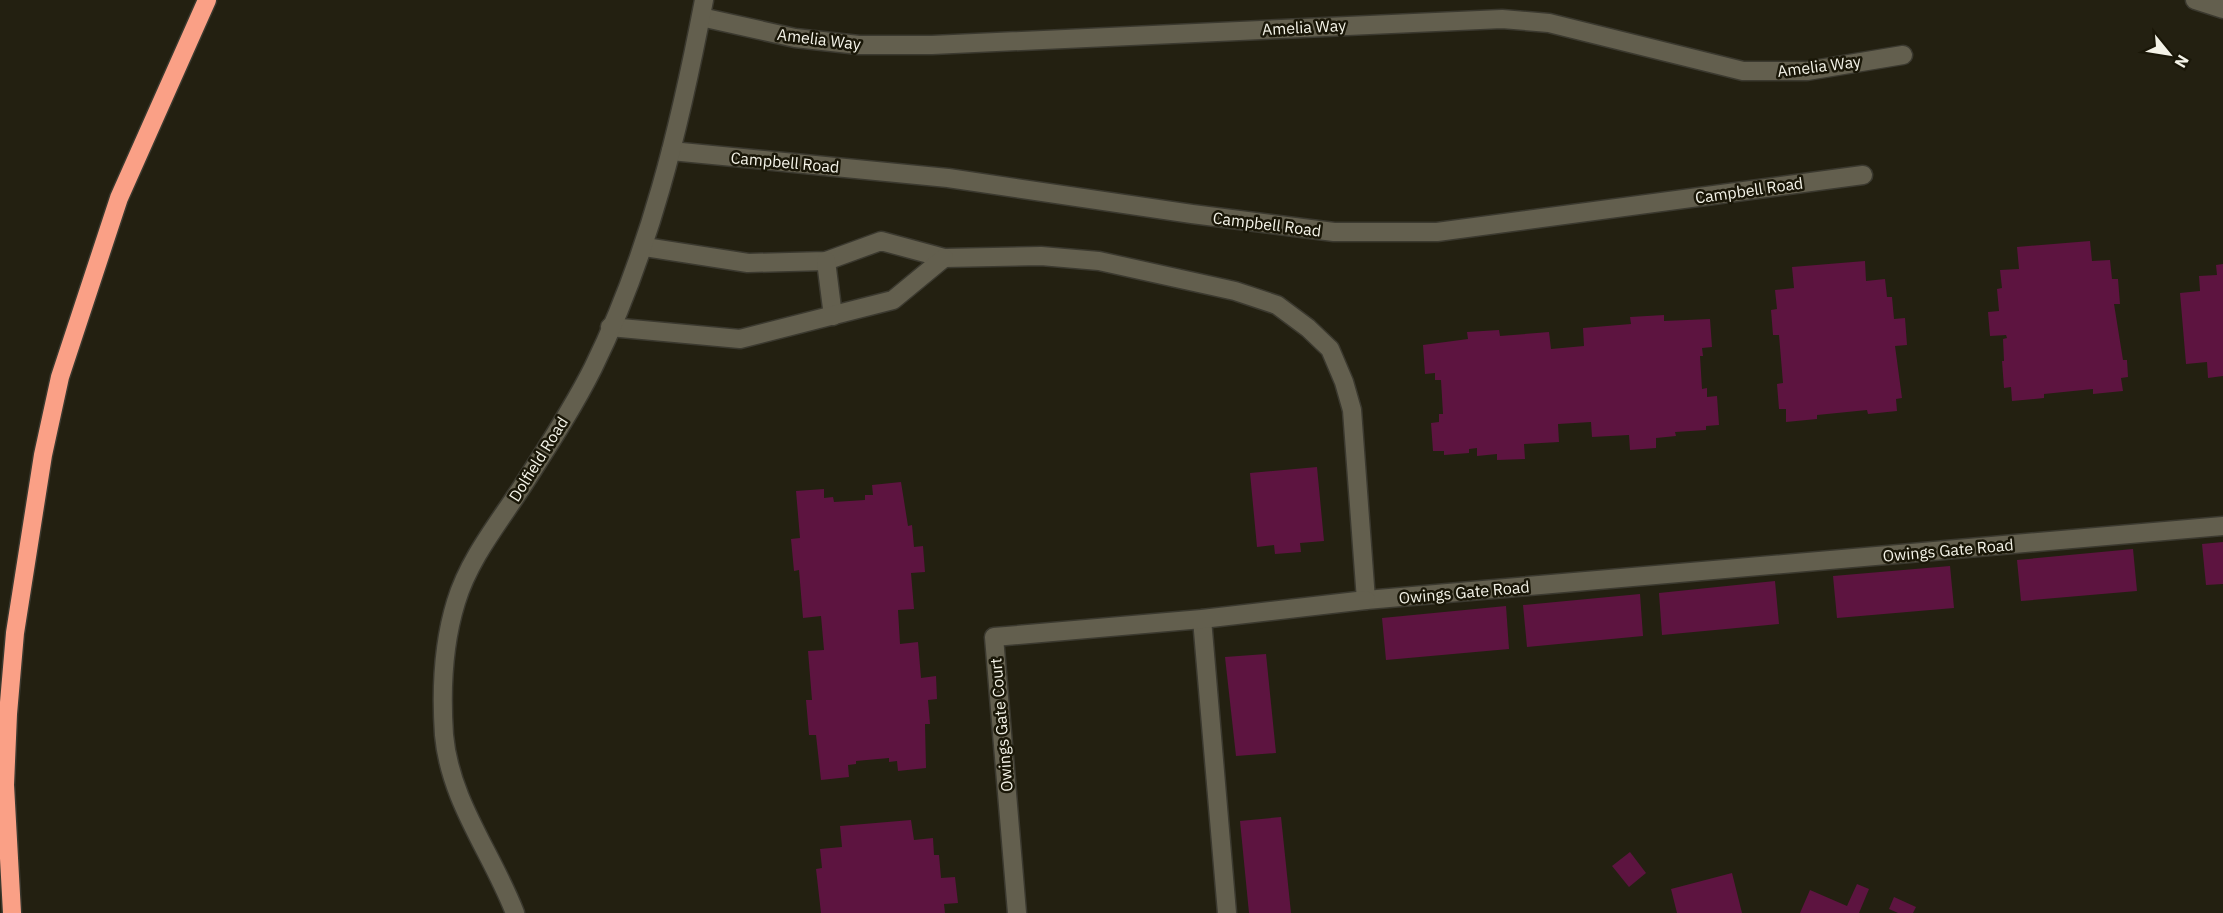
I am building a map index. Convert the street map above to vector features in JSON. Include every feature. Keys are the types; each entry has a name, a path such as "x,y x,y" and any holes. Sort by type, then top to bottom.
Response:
{"highway":[{"path":"12,913 5,785 8,714 15,633 43,455 60,377 119,198 207,0"}],"street":[{"path":"2195,0 2223,9"},
{"name":"Amelia Way","path":"703,8 795,38 859,45 932,45 1502,19 1549,23 1743,71 1807,70 1903,55"},
{"name":"Dolfield Road","path":"515,913 473,831 455,786 444,737 442,692 447,642 456,602 474,558 561,423 592,368 645,247 671,151 703,8"},
{"name":"Campbell Road","path":"671,151 948,178 1192,214 1334,232 1377,233 1437,232 1863,175"},
{"path":"645,247 748,263 826,261 880,241 944,258 1041,256 1099,261 1235,291 1277,306 1308,328 1330,349 1344,382 1352,410 1366,600"},
{"path":"610,327 740,339 893,300 944,258"},
{"path":"826,261 833,316"},
{"name":"Owings Gate Road","path":"1366,600 2223,526"},
{"name":"Owings Gate Court","path":"1017,913 994,637 1202,619 1366,600"},
{"path":"1202,619 1227,913"}],"building":[{"path":"2090,241 2092,261 2110,260 2112,279 2118,279 2120,304 2114,304 2123,360 2127,360 2128,377 2121,378 2123,391 2093,394 2093,389 2044,394 2044,398 2012,401 2011,387 2004,388 2002,361 2004,361 2003,339 2007,338 2006,335 1990,336 1988,312 1999,311 1997,289 2002,288 2000,270 2019,269 2017,247"},
{"path":"1865,261 1866,281 1885,279 1887,297 1892,297 1894,319 1905,318 1907,345 1895,346 1902,398 1896,399 1897,411 1868,414 1867,410 1817,415 1817,419 1786,422 1786,409 1779,409 1777,384 1783,383 1779,335 1773,335 1771,310 1777,309 1775,290 1794,288 1792,267"},
{"path":"2223,264 2223,376 2208,378 2207,362 2186,364 2180,293 2200,291 2199,276 2217,275 2216,265"},
{"path":"1664,315 1664,321 1710,319 1712,347 1702,348 1703,356 1700,356 1702,389 1707,388 1707,397 1717,396 1719,425 1706,426 1706,430 1675,432 1676,436 1656,438 1656,448 1630,450 1629,435 1592,437 1591,422 1558,424 1559,442 1524,444 1525,459 1497,460 1497,454 1477,456 1477,448 1469,449 1469,453 1444,455 1444,451 1433,451 1431,423 1439,422 1439,414 1443,414 1441,380 1435,380 1435,373 1425,374 1423,345 1468,339 1467,332 1499,330 1500,336 1549,332 1551,349 1584,346 1583,328 1631,324 1630,317"},
{"path":"1317,467 1324,541 1300,543 1301,552 1275,554 1274,545 1257,547 1250,473"},
{"path":"901,482 908,526 912,525 914,547 923,546 925,572 911,573 914,609 898,610 900,644 918,642 921,678 936,676 937,699 928,700 930,724 925,724 926,768 898,771 897,761 889,762 889,758 856,761 856,764 848,765 849,777 821,780 816,735 809,735 806,700 812,700 808,651 824,650 821,616 803,618 799,570 794,571 791,539 800,538 796,491 824,489 824,498 833,497 834,502 865,500 865,495 873,495 872,485"},
{"path":"2223,542 2223,584 2206,585 2202,544"},
{"path":"2133,549 2137,591 2021,601 2017,560"},
{"path":"1950,566 1954,608 1837,618 1833,576"},
{"path":"1775,581 1779,624 1662,635 1659,593"},
{"path":"1640,594 1643,636 1527,647 1523,605"},
{"path":"1506,606 1509,649 1386,660 1382,618"},
{"path":"1266,654 1276,753 1236,756 1225,657"},
{"path":"1281,817 1291,913 1249,913 1240,821"},
{"path":"911,820 914,840 933,838 934,855 939,855 941,878 955,877 958,903 944,904 945,913 821,913 816,869 822,868 820,849 842,847 840,826"},
{"path":"1630,852 1646,873 1629,887 1612,866"},
{"path":"1732,873 1742,913 1677,913 1671,889"},
{"path":"1857,884 1869,889 1859,913 1800,913 1810,890 1847,906"},
{"path":"1894,897 1916,907 1913,913 1898,913 1889,909"}]}
